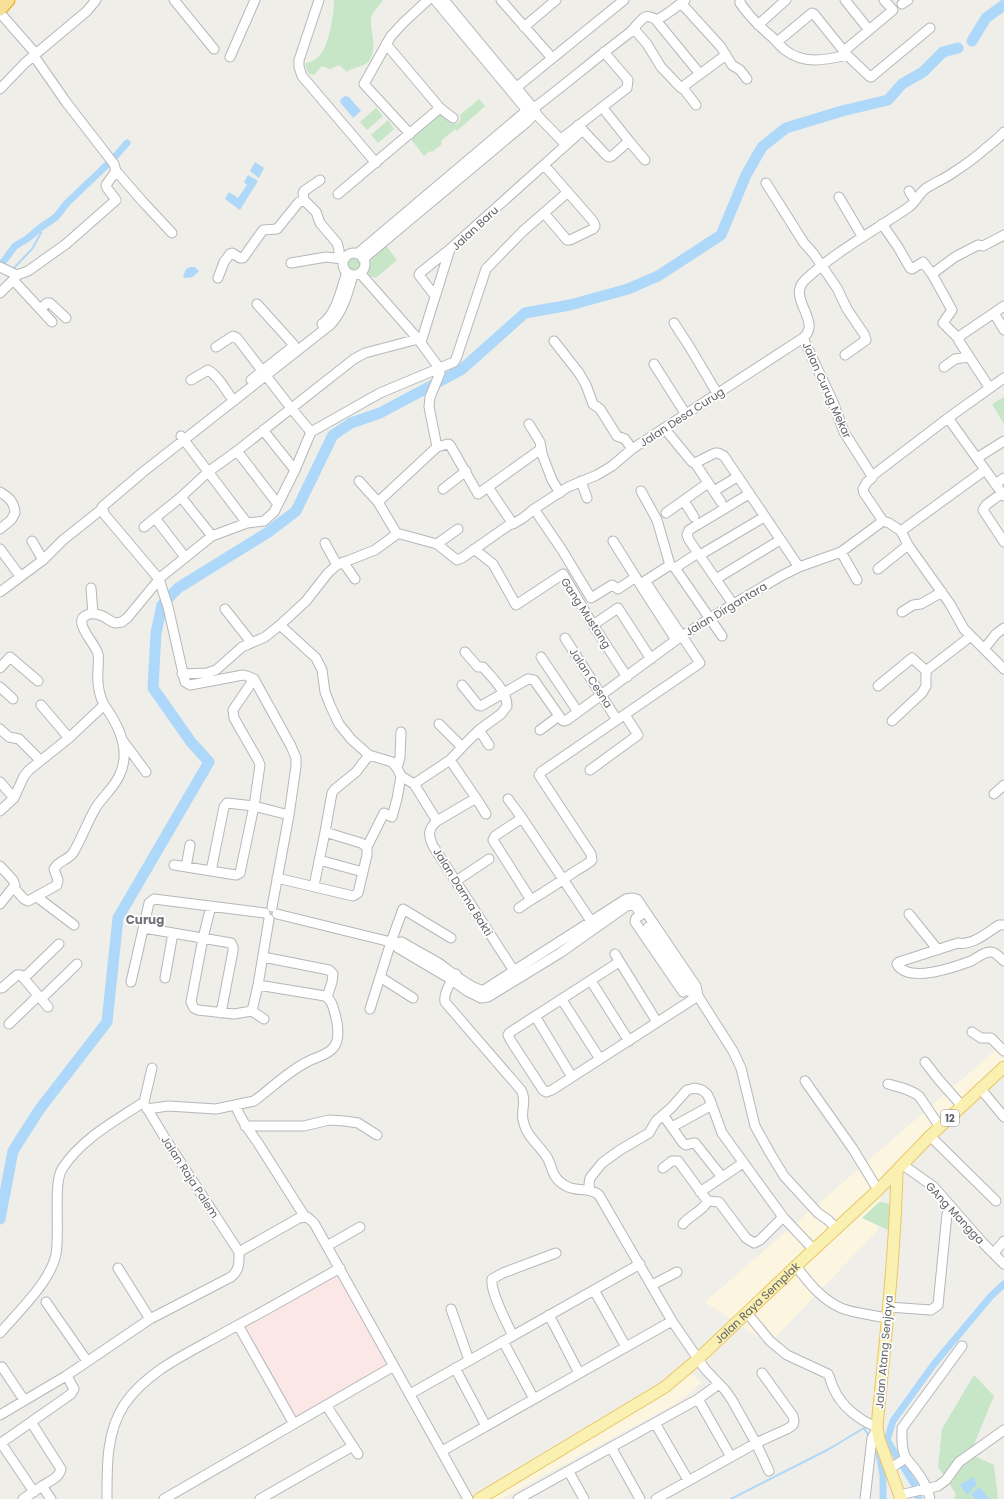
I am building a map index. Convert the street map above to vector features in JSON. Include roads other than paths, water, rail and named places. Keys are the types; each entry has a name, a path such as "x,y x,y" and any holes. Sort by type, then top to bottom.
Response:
{"main road":[{"name":"Jalan Raya Semplak","path":"479,1499 665,1388 698,1359 878,1190 930,1136 1004,1067"},
{"name":"Jalan Atang Senjaya","path":"900,1168 876,1433 892,1467 901,1497"},
{"path":"878,1190 885,1191 896,1200"}],"street":[{"path":"0,89 35,55 87,11 96,0"},
{"path":"174,0 214,49"},
{"path":"230,57 254,0"},
{"path":"319,0 299,60 299,67 302,76 376,163"},
{"path":"410,134 364,86 386,44 397,29 428,0"},
{"path":"435,0 513,90 563,142"},
{"path":"444,0 513,90"},
{"path":"501,0 552,58"},
{"path":"524,27 556,0"},
{"path":"513,90 624,0"},
{"path":"740,0 740,3 758,25 787,52 805,59 823,60 846,53 869,30 900,5"},
{"path":"758,25 786,0"},
{"path":"845,0 869,30"},
{"path":"884,0 900,5"},
{"path":"360,256 604,52 634,29 645,17 650,16 660,18 683,1 713,37 732,65 740,70 747,79"},
{"path":"4,5 35,55 113,164 144,203 172,233"},
{"path":"777,42 812,13 846,53 871,77 930,28"},
{"path":"655,18 700,74"},
{"path":"634,29 647,44 661,67 679,87 683,88 696,105"},
{"path":"386,44 440,108 453,118"},
{"name":"Jalan Baru","path":"435,296 419,276 420,273 450,249 544,165 563,142 602,107 627,88 628,80 604,52"},
{"path":"683,88 726,55"},
{"path":"602,107 645,160"},
{"path":"338,194 440,108"},
{"path":"580,128 609,157 629,141"},
{"name":"Jalan Curug Mekar","path":"872,476 844,432 833,402 803,338 807,335 809,325 799,299 799,288 822,266 862,236 912,205 924,190 960,169 1004,132"},
{"path":"0,293 15,277 28,272 66,244 115,201 115,198 108,190 106,184 113,164"},
{"path":"544,165 595,224 593,229 567,240 544,213"},
{"path":"320,180 304,191 304,200 316,212 320,223 337,243 344,267 353,273 419,340 440,371"},
{"path":"766,183 804,243 813,253 837,288 849,312 866,338 866,340 845,355"},
{"path":"909,191 915,201"},
{"path":"0,866 13,880 14,888 26,901 37,897 57,885 58,880 54,869 56,865 72,855 95,809 120,775 123,764 122,740 118,727 104,705 97,687 97,650 81,623 84,616 93,614 102,616 115,623 122,622 128,617 157,581 212,536 247,523 264,521 274,512 277,503 295,470 311,432 380,393 440,371 450,365 456,359 486,270 524,231 568,192"},
{"path":"839,197 862,236"},
{"path":"218,278 224,262 230,254 232,253 240,258 243,258 263,230 277,229 300,202 304,200"},
{"path":"882,224 910,268 912,269 924,262 932,274 952,310 943,323 959,339 989,387"},
{"path":"932,274 961,254 978,245 983,246 1004,235"},
{"name":"Jalan Baru","path":"419,340 450,249"},
{"path":"291,263 326,257 342,259 351,254 360,256"},
{"path":"215,412 230,396 265,373 294,345 328,319 341,292 353,273 364,267 360,256"},
{"path":"2,268 15,277 15,282 52,322"},
{"path":"252,1011 289,815 296,758 292,746 254,679 242,675 190,685 185,682 164,593 157,581 98,508 100,502 335,320 342,306 353,273"},
{"path":"40,309 47,304 50,304 66,318"},
{"path":"257,304 294,345"},
{"path":"959,339 960,336 1004,306"},
{"path":"994,313 1004,330"},
{"path":"674,324 718,393"},
{"path":"216,347 233,336 235,337 311,432"},
{"name":"Jalan Desa Curug","path":"397,534 437,544 457,560 509,524 513,524 523,518 568,487 612,466 632,449 803,338"},
{"path":"144,527 181,497 208,472 354,359 365,353 419,340"},
{"path":"554,341 579,373 586,385 593,404 600,410 617,436 625,439 632,449"},
{"path":"944,367 955,359 969,357"},
{"path":"654,364 686,413"},
{"path":"191,380 208,370 220,381 230,396"},
{"path":"437,447 429,407 430,397 440,371"},
{"path":"1004,378 989,387 872,476 863,489 864,494 883,521 889,523 900,531 908,545 950,604 964,629 1004,669"},
{"path":"948,418 1003,495 986,505 983,510 986,517 1004,542"},
{"path":"528,424 540,442 542,454 552,480 560,493"},
{"path":"664,428 695,463 721,502"},
{"path":"263,430 295,470"},
{"path":"182,438 247,523"},
{"path":"977,458 1004,441"},
{"path":"378,502 437,447 448,444 450,445 478,494 541,449"},
{"path":"237,451 277,503"},
{"path":"695,463 711,454 718,453 724,456 799,567"},
{"path":"900,531 986,470"},
{"path":"443,489 466,471"},
{"path":"714,491 737,476"},
{"path":"995,484 1004,478"},
{"path":"182,674 207,673 216,670 242,647 265,637 280,626 306,601 328,573 340,564 375,550 397,534 378,502 359,481"},
{"path":"581,481 587,498"},
{"path":"666,513 708,484"},
{"path":"488,487 513,524"},
{"path":"641,491 657,520 673,566 722,636"},
{"path":"0,492 11,499 15,513 11,520 0,529"},
{"path":"734,604 687,537 689,530 749,494"},
{"path":"181,497 212,536"},
{"path":"684,500 694,517"},
{"path":"534,509 562,550 591,598 612,585 618,588 636,577"},
{"path":"0,592 44,560 63,540 100,511"},
{"path":"644,584 673,566 699,554 764,517"},
{"path":"155,518 185,558"},
{"name":"Jalan Dirgantara","path":"578,712 679,638 710,618 781,576 799,567 841,552 883,521"},
{"path":"437,544 458,529"},
{"path":"32,540 44,560"},
{"path":"716,579 780,540"},
{"path":"613,541 636,577 644,584 679,638"},
{"path":"325,543 340,564 355,579"},
{"path":"878,569 908,545"},
{"path":"0,549 20,576"},
{"name":"Gang Mustang","path":"474,549 493,564 516,604 563,574 592,625 627,677"},
{"path":"841,552 857,580"},
{"path":"92,588 93,614"},
{"path":"902,612 913,605 921,604 942,592"},
{"path":"592,625 618,608 651,658"},
{"path":"225,609 251,642"},
{"path":"280,626 316,658 322,670 325,692 335,716 351,739 369,755 392,762 399,772 414,784 437,821 476,798"},
{"path":"984,649 996,634 1004,628"},
{"path":"926,670 971,636"},
{"name":"Jalan Cesna","path":"565,638 602,694 621,717 638,734 590,770"},
{"name":"Jalan Dirgantara","path":"621,717 700,663 679,638"},
{"path":"414,784 450,760 480,730 501,714 507,706 504,694 483,667 478,667 465,652"},
{"path":"0,668 10,657 38,680"},
{"path":"462,685 478,705 481,706 528,679 534,680 564,721 578,712 541,657"},
{"path":"878,686 912,658 926,670 926,686 922,693 892,721"},
{"path":"174,865 236,876 240,873 254,806 260,762 234,718 233,710 254,679"},
{"path":"0,687 13,699"},
{"path":"41,705 69,738"},
{"path":"0,811 14,798 24,776 40,760 69,738 104,705"},
{"path":"540,730 559,716"},
{"path":"519,908 592,860 592,857 540,773 621,717"},
{"path":"439,724 462,747"},
{"path":"0,729 9,737 19,739 40,760"},
{"path":"480,730 490,745"},
{"path":"277,878 355,895 359,891 367,855 367,847 384,813 392,817 397,799 401,732"},
{"path":"122,740 146,772"},
{"path":"314,886 332,793 356,772 369,755"},
{"path":"450,760 486,814"},
{"path":"0,782 14,798"},
{"path":"994,794 1004,785"},
{"path":"508,799 591,921"},
{"path":"211,871 225,804 229,802 254,806 289,815"},
{"path":"522,818 495,836 493,840 531,900"},
{"name":"Jalan Darma Bakti","path":"437,821 431,826 429,832 431,841 514,971"},
{"path":"325,832 361,843 367,847"},
{"path":"186,867 190,845"},
{"path":"456,881 489,859"},
{"path":"319,860 363,872"},
{"path":"0,904 14,888"},
{"path":"37,897 74,925"},
{"path":"131,982 149,903 154,899 271,913 393,942 398,948 480,990 484,990 626,899 636,899 696,986 698,996 739,1062 755,1126 784,1176 818,1213 828,1220 834,1230"},
{"path":"211,906 203,938 191,1002 192,1005 198,1010 221,1013 234,1014 252,1011 264,1019"},
{"path":"454,977 474,995 480,998 488,997 560,953 628,906 636,906 641,915 636,918 635,922 683,992 688,989 690,992 698,996"},
{"path":"370,1009 403,909 451,938"},
{"path":"909,914 938,950"},
{"path":"1004,925 999,925 972,941 962,944 958,943 899,962 897,964 898,967 904,970 919,974 930,974 972,960 988,952 996,954 1004,961"},
{"path":"144,928 231,944 233,947 221,1013"},
{"path":"164,978 173,933"},
{"path":"24,978 59,944"},
{"path":"554,944 560,953"},
{"path":"263,957 330,970 333,974 327,997"},
{"path":"657,1022 617,958 591,981 510,1032 508,1035 543,1090 549,1091 698,996"},
{"path":"9,1024 77,964"},
{"path":"0,988 2,988 17,975 21,975 48,1007"},
{"path":"380,977 413,998"},
{"path":"454,977 444,998 445,1002 521,1090 524,1097 522,1112 524,1126 530,1138 547,1158 554,1176 560,1182 575,1190 590,1190 599,1195 672,1321 698,1359 732,1400 756,1443 769,1471"},
{"path":"591,981 629,1041"},
{"path":"0,1332 40,1287 52,1268 57,1252 58,1183 61,1170 90,1138 146,1106 190,1106 216,1109 254,1101 297,1068 307,1062 323,1056 334,1047 337,1038 338,1023 331,1003 327,997 258,985"},
{"path":"562,1000 600,1059"},
{"path":"535,1016 572,1077"},
{"path":"972,1032 981,1038 991,1038 1004,1051"},
{"path":"925,1062 962,1106"},
{"path":"146,1106 152,1068"},
{"path":"805,1081 853,1149 878,1190"},
{"path":"888,1084 905,1088 919,1096 940,1127"},
{"path":"590,1190 590,1178 602,1163 620,1150 649,1133 656,1121 687,1090 694,1088 704,1091 707,1094 722,1133 742,1163 783,1217 814,1250"},
{"path":"980,1088 1004,1117"},
{"name":"Jalan Raja Palem","path":"146,1106 175,1154 239,1252"},
{"path":"236,1106 238,1114 245,1126 255,1138 305,1217"},
{"path":"672,1127 712,1106"},
{"path":"663,1115 686,1145 695,1143 722,1177"},
{"path":"245,1126 304,1126 329,1120 344,1121 358,1123 377,1135"},
{"path":"930,1136 996,1201"},
{"path":"663,1168 672,1161 678,1161 708,1201 720,1202 746,1238 754,1243 760,1240 783,1217"},
{"path":"700,1192 742,1163"},
{"name":"GAng Mangga","path":"900,1168 934,1187 983,1244 1004,1264"},
{"path":"683,1224 690,1216 703,1208 708,1201"},
{"path":"796,1266 814,1289 831,1303 842,1309 887,1312 931,1310 938,1305 947,1214"},
{"path":"0,1415 87,1362 150,1319 217,1285 233,1275 239,1265 239,1252 299,1218 305,1217 311,1219 314,1223 468,1499"},
{"path":"327,1246 360,1227"},
{"path":"994,1253 1004,1241"},
{"path":"513,1336 494,1293 491,1284 492,1279 503,1273 556,1253"},
{"path":"410,1394 640,1264"},
{"path":"118,1268 150,1319"},
{"path":"107,1499 108,1451 113,1429 124,1406 132,1395 149,1379 168,1365 340,1268"},
{"path":"652,1285 677,1272"},
{"path":"594,1290 626,1347"},
{"path":"46,1302 87,1362"},
{"path":"451,1309 469,1360"},
{"path":"747,1313 770,1341 788,1355 828,1374 834,1390 848,1408 869,1424 876,1433 870,1449 865,1499"},
{"path":"549,1315 579,1373"},
{"path":"442,1451 672,1321"},
{"path":"238,1325 294,1424"},
{"path":"503,1341 534,1399"},
{"path":"930,1499 928,1489 919,1474 904,1459 902,1428 962,1346"},
{"path":"164,1499 394,1366"},
{"path":"2,1367 24,1400"},
{"path":"455,1368 486,1426"},
{"path":"656,1499 756,1443 790,1428 793,1425 794,1421 787,1408 762,1373"},
{"path":"34,1492 0,1443 74,1392 68,1378"},
{"path":"524,1498 611,1447 698,1399 719,1384"},
{"path":"698,1399 731,1457"},
{"path":"260,1499 356,1450 326,1405"},
{"path":"23,1499 59,1475 61,1469 31,1422"},
{"path":"655,1423 688,1480"},
{"path":"901,1497 933,1488 946,1480 959,1462 1004,1430"},
{"path":"611,1447 640,1499"},
{"path":"892,1467 904,1459"},
{"path":"569,1472 584,1499"},
{"path":"42,1486 51,1499"}],"water":[{"path":"345,96 349,97 361,111 353,118 340,102"},
{"path":"255,162 264,168 259,178 250,171"},
{"path":"248,175 258,181 240,210 225,199 229,192 238,198 247,185 244,182"},
{"path":"195,267 199,271 193,277 183,277 186,269"},
{"path":"973,1477 977,1484 967,1495 960,1485"},
{"path":"980,1487 989,1499 975,1499 971,1494"}],"waterway":[{"path":"972,41 986,18 1004,5"},
{"path":"0,1219 13,1151 39,1110 107,1022 118,918 209,762 191,742 153,688 156,633 162,605 178,588 267,533 296,511 333,435 351,423 380,413 461,370 525,313 570,305 628,289 658,276 721,235 746,175 762,147 786,128 842,111 888,100 902,84 923,72 943,52 958,48"},
{"path":"0,266 15,246 27,239 56,217 67,203 111,161 127,143"},
{"path":"12,270 32,249 41,233 38,230"},
{"path":"915,1486 887,1440 893,1421 934,1364 991,1296 1004,1284"},
{"path":"731,1499 829,1449 864,1428 869,1436"},
{"path":"879,1447 883,1475 883,1499"},
{"path":"918,1494 919,1499"}],"district":[{"name":"Curug","path":"145,919"}]}
